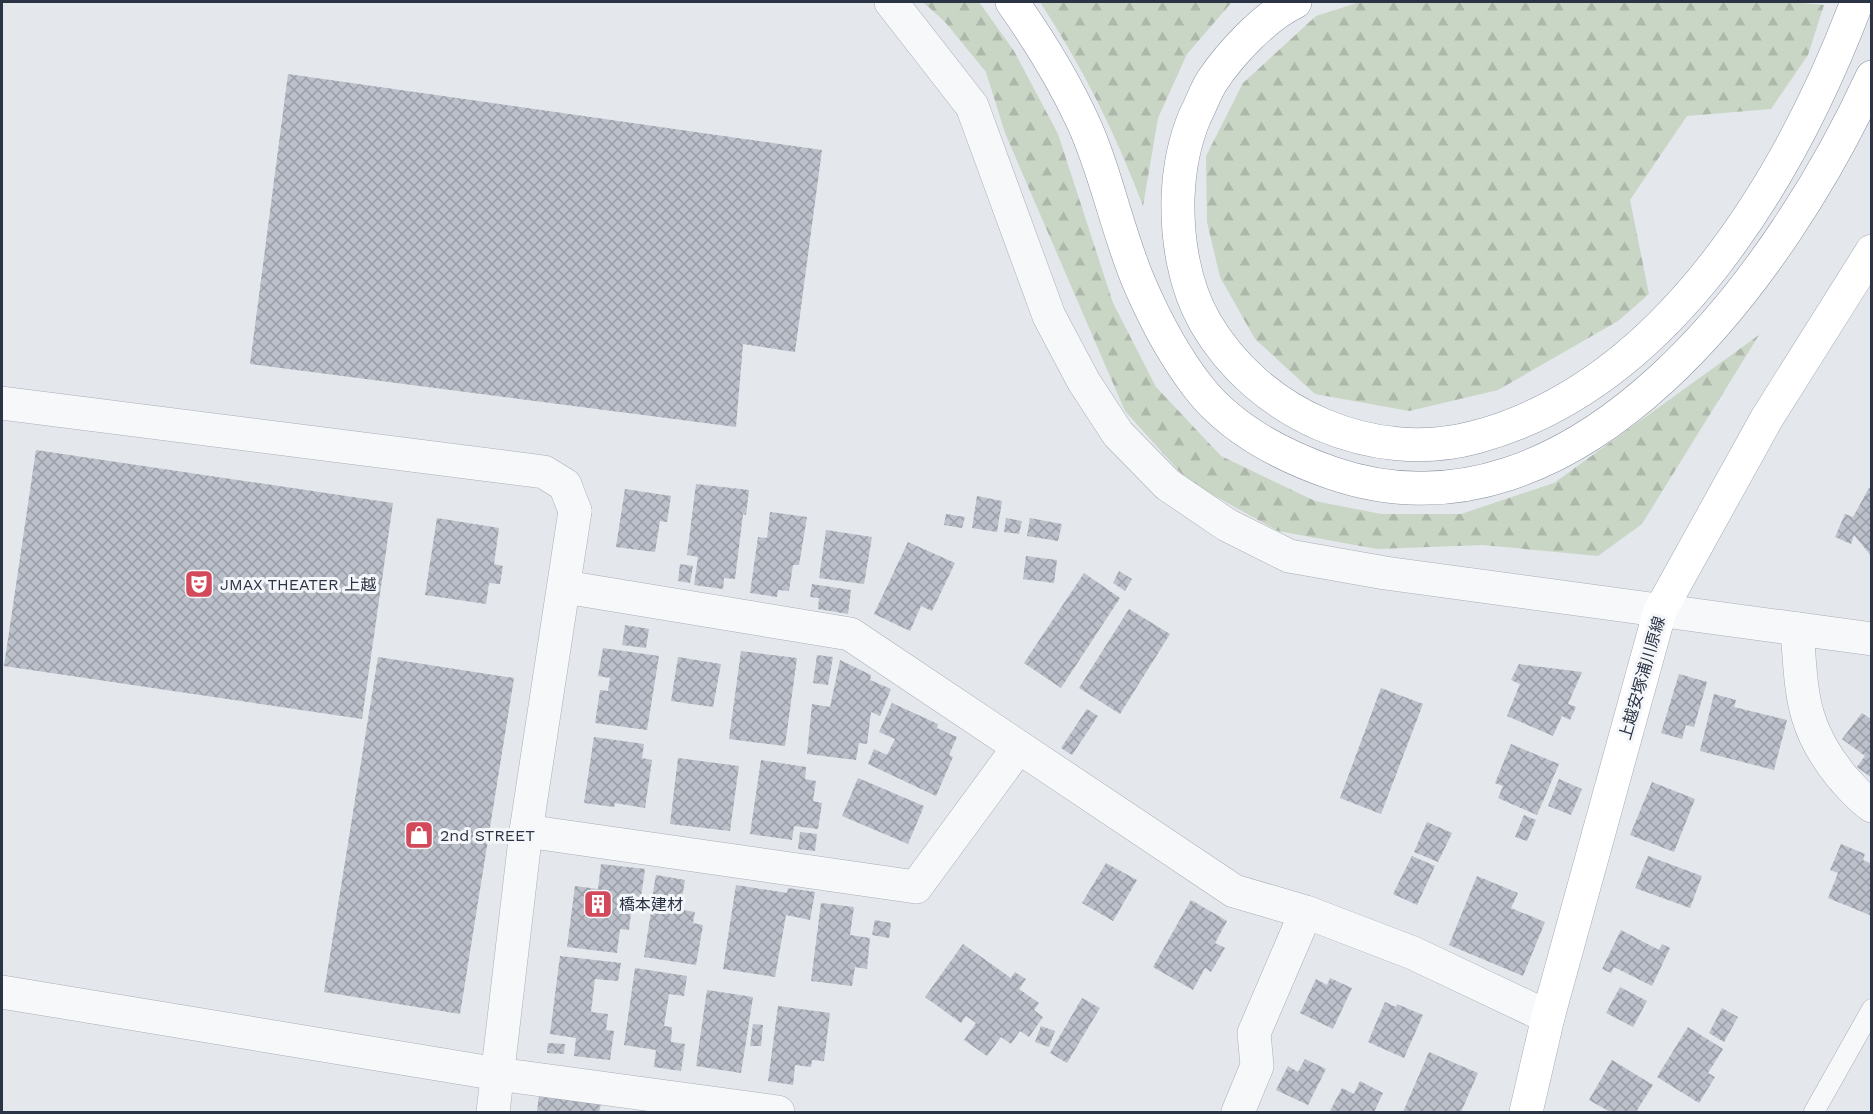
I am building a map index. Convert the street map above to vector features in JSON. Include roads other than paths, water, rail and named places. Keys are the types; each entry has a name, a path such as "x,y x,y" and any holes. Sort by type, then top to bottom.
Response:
{"main road":[{"path":"1012,2 1043,46 1084,123 1139,283 1167,344 1202,392 1243,430 1297,461 1354,481 1408,489 1466,486 1525,467 1579,441 1631,406 1662,379 1685,358 1736,301 1789,228 1834,153 1872,77"},
{"path":"1294,2 1249,37 1211,82 1188,132 1179,177 1177,227 1187,277 1205,321 1233,360 1270,397 1315,423 1365,440 1418,445 1475,437 1532,416 1585,387 1636,349 1684,300 1727,248 1769,185 1808,114 1857,2"},
{"name":"上越安塚浦川原線","path":"1526,1113 1548,1017 1660,611 1767,418 1872,251"}],"street":[{"path":"891,2 972,106 1049,316 1084,382 1118,434 1168,485 1227,525 1288,556 1384,573 1872,639"},
{"path":"2,403 544,472 566,485 575,511 526,831 493,1113"},
{"path":"565,587 850,634 1234,891 1306,912 1413,953 1548,1017"},
{"path":"1797,629 1802,689 1809,725 1822,751 1860,798 1872,806"},
{"path":"526,831 916,886 1018,748"},
{"path":"1238,1113 1257,1066 1254,1034 1306,912"},
{"path":"2,992 498,1074 778,1113"}],"lane":[{"path":"1814,1113 1872,1009"}],"place":[{"name":"JMAX THEATER 上越","path":"199,584"},
{"name":"2nd STREET","path":"419,835"},
{"name":"橋本建材","path":"598,904"}]}
